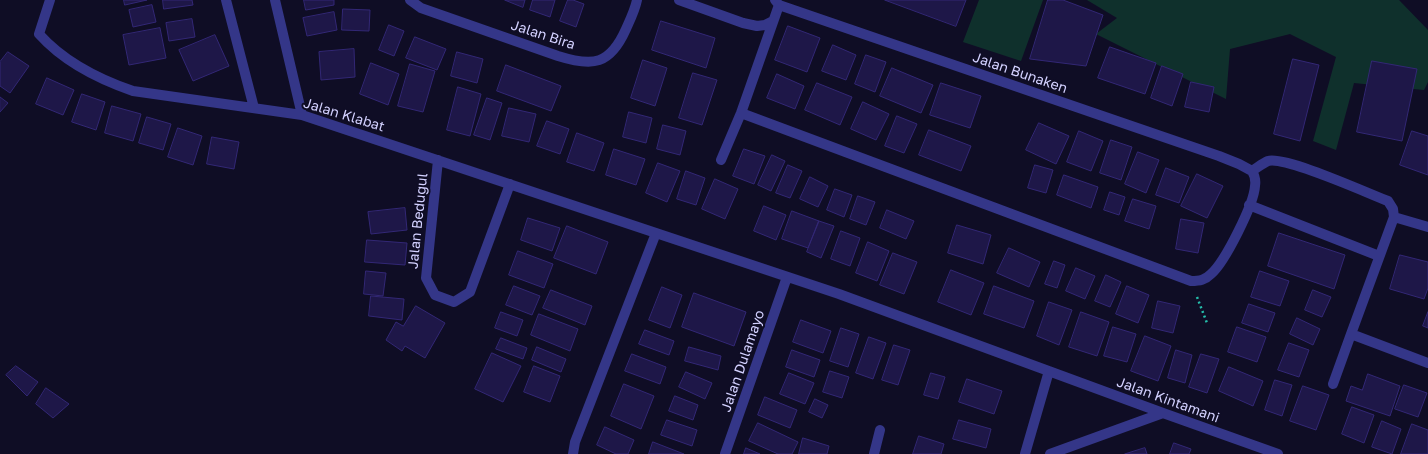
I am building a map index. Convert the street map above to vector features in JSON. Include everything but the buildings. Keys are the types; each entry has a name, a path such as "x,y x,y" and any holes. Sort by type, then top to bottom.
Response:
{"street":[{"name":"Jalan Klabat","path":"50,0 40,34 51,47 89,73 110,83 133,91 302,115 787,277"},
{"path":"226,0 254,108"},
{"path":"275,0 302,115"},
{"name":"Jalan Bira","path":"410,0 421,8 558,56 574,61 595,62 610,55 620,43 635,9 637,0"},
{"path":"679,0 743,23 757,26 765,25 773,21"},
{"path":"721,160 742,113 773,21 776,2"},
{"name":"Jalan Bunaken","path":"776,2 1219,156 1252,171"},
{"path":"742,113 1191,281 1202,281 1220,264 1249,205 1255,187 1256,178 1252,171 1269,161 1283,162 1302,167 1388,201 1393,209 1394,216 1333,384"},
{"name":"Jalan Bedugul","path":"438,160 426,278 435,295 454,302 470,292 510,184"},
{"path":"1249,205 1379,256"},
{"path":"1394,216 1428,228"},
{"path":"573,454 575,442 656,233"},
{"name":"Jalan Kintamani","path":"787,277 839,294 1278,454"},
{"name":"Jalan Dulamayo","path":"726,454 787,277"},
{"path":"1352,334 1428,363"},
{"path":"1025,454 1050,371"},
{"path":"1050,454 1163,413"},
{"path":"874,454 880,430"}],"path":[{"path":"1191,281 1207,323"}],"green space":[{"path":"979,0 1043,0 1021,61 963,42"},
{"path":"1087,0 1399,0 1428,30 1428,82 1424,90 1354,83 1336,150 1313,141 1336,57 1290,34 1230,49 1226,99 1096,34 1117,18"}]}
